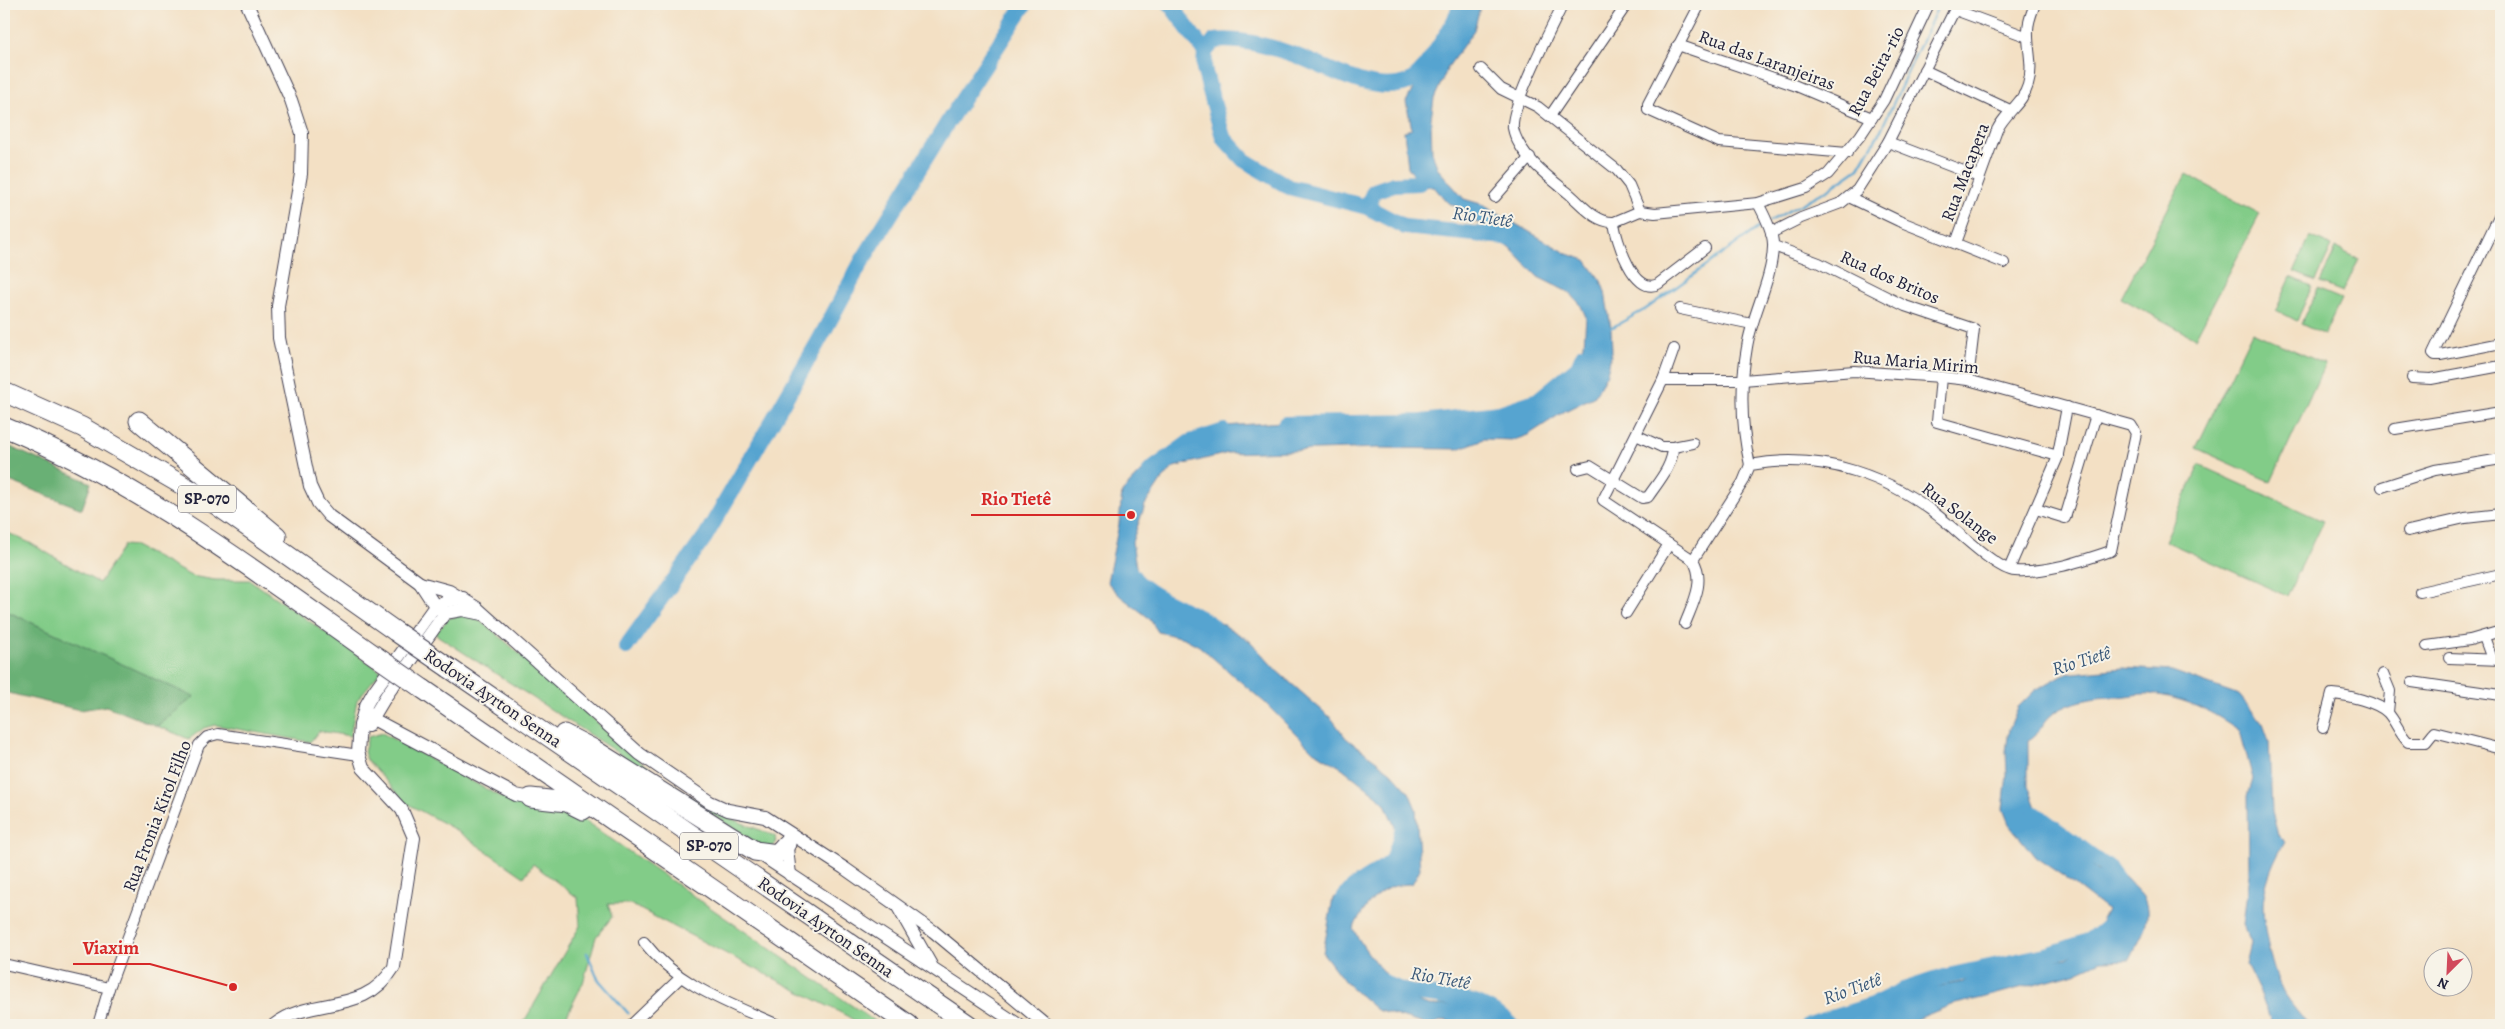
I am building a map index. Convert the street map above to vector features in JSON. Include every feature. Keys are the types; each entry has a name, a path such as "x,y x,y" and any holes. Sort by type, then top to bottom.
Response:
{"highway":[{"name":"Rodovia Ayrton Senna","path":"4,392 82,426 215,504 395,631 969,1025"},
{"path":"138,421 251,512 294,550 317,576"},
{"name":"Rodovia Ayrton Senna","path":"4,426 86,464 127,486 176,517 909,1025"},
{"path":"528,721 559,731 593,749 755,851 777,854 786,844"},
{"path":"531,798 539,794 545,783 539,770"},
{"path":"531,798 567,802 582,810 717,901 751,916"}],"street":[{"path":"247,4 291,100 302,134 301,174 278,314 279,338 310,486 318,502 330,516 420,583 440,610"},
{"path":"1481,70 1500,89 1521,95 1617,170 1629,185 1640,211 1614,222 1601,221 1552,180 1530,157 1513,127 1521,95 1563,4"},
{"path":"1550,116 1627,4"},
{"path":"1700,4 1648,104 1649,111 1719,142 1847,153"},
{"name":"Rua Beira-rio","path":"1640,211 1655,213 1760,207 1818,182 1847,153 1872,118 1891,87 1929,4"},
{"name":"Rua Macapera","path":"1956,243 1997,130 2010,110 2022,97 2029,83 2031,61 2028,27 2035,4"},
{"path":"1770,231 1851,198 1888,142 1953,6 2028,37"},
{"name":"Rua das Laranjeiras","path":"1678,45 1770,76 1872,118"},
{"path":"1924,70 2010,110"},
{"path":"1888,142 1979,177"},
{"path":"1495,197 1530,157"},
{"path":"1851,198 1893,218 2004,263"},
{"path":"1693,560 1741,487 1750,465 1744,437 1743,380 1747,345 1774,246 1760,207"},
{"path":"2501,212 2434,349 2434,354 2501,343"},
{"path":"1614,222 1621,252 1628,265 1647,286 1658,284 1704,248"},
{"name":"Rua dos Britos","path":"1774,246 1819,264 1905,306 1974,329 1968,380"},
{"path":"1680,309 1752,324"},
{"path":"1674,349 1663,380 1603,500 1693,560 1699,570 1700,583 1685,624"},
{"path":"2412,378 2431,379 2501,366"},
{"name":"Rua Maria Mirim","path":"1663,380 1743,380 1854,371 1941,377 1968,380 2131,425 2136,433 2111,552"},
{"path":"1941,377 1937,422 2058,456"},
{"path":"2009,569 2058,456 2067,407"},
{"path":"2395,429 2501,412"},
{"path":"2036,509 2065,518 2096,415"},
{"path":"1636,435 1662,447 1693,444"},
{"path":"1578,469 1590,466 1642,498 1648,497 1673,457 1673,447"},
{"path":"2382,487 2435,470 2501,459"},
{"name":"Rua Solange","path":"1750,465 1803,460 1852,470 1880,480 1903,491 1928,507 1977,549 2013,571 2052,569 2111,552"},
{"path":"2408,531 2465,518 2501,514"},
{"path":"1626,613 1669,544"},
{"path":"2420,592 2501,574"},
{"path":"420,583 436,586 463,598 488,617 640,754 661,770 728,810 765,817 778,824 933,931 1046,1025"},
{"path":"360,739 446,601 463,598"},
{"path":"440,610 474,611 488,617"},
{"path":"274,1025 286,1017 305,1010 361,998 381,985 394,967 414,838 402,810 364,768 359,755 360,725 365,708 374,691 440,610"},
{"path":"2427,646 2484,637 2501,631"},
{"path":"2449,658 2496,659 2484,637"},
{"path":"2383,674 2390,691 2388,712 2400,734 2408,742 2426,742 2434,732 2501,749"},
{"path":"2412,682 2501,695"},
{"path":"2322,728 2332,694 2354,696 2388,712"},
{"path":"386,696 387,713 391,723 399,733"},
{"path":"365,708 368,715 373,719 516,795 531,798"},
{"name":"Rua Fronia Kirol Filho","path":"98,1025 109,988 199,745 207,737 218,734 359,755"},
{"path":"778,824 786,836 790,875"},
{"path":"755,851 1019,1025"},
{"path":"895,903 933,967"},
{"path":"644,942 664,965 680,978 778,1025"},
{"path":"4,964 109,988"},
{"path":"631,1025 680,978"}],"green space":[{"path":"2186,174 2260,214 2195,338 2121,298"},
{"path":"2310,236 2332,246 2316,281 2294,272"},
{"path":"2336,248 2359,259 2343,292 2320,283"},
{"path":"2291,277 2312,286 2297,321 2276,310"},
{"path":"2317,289 2341,299 2324,335 2301,324"},
{"path":"2252,332 2325,364 2271,482 2196,448"},
{"path":"4,444 91,483 82,509 4,479"},
{"path":"2199,465 2323,521 2287,596 2165,541"},
{"path":"4,531 30,543 99,583 124,545 135,546 191,576 215,580 250,580 381,671 357,700 350,736 319,731 310,742 215,725 204,728 189,739 157,726 193,697 4,610"},
{"path":"4,610 194,697 157,726 106,706 80,710 4,692"},
{"path":"464,615 480,620 497,634 643,763 712,811 775,836 776,843 772,848 765,849 435,634 449,618"},
{"path":"382,733 505,799 531,806 572,812 880,1025 861,1025 630,904 608,904 612,917 596,937 583,983 563,1023 554,1016 548,1025 522,1025 580,926 578,898 533,864 524,877 454,829 406,803 367,760 364,752 368,737"}],"water":[{"name":"Rio Tietê","path":"1455,4 1481,4 1474,30 1448,67 1434,99 1431,119 1432,153 1438,169 1464,199 1481,204 1568,254 1586,260 1601,281 1605,292 1611,328 1612,351 1607,373 1595,396 1565,411 1528,435 1514,440 1484,439 1458,449 1378,448 1228,453 1174,467 1161,481 1145,505 1132,542 1139,585 1153,603 1176,611 1207,615 1250,641 1277,671 1332,719 1346,738 1391,772 1409,792 1416,809 1420,869 1412,884 1391,887 1376,896 1364,910 1353,928 1374,961 1396,985 1418,1002 1431,1006 1454,1005 1491,1009 1508,1018 1515,1025 1457,1025 1445,1020 1428,1025 1377,1010 1345,982 1323,953 1333,898 1374,878 1395,853 1401,841 1385,804 1342,768 1313,751 1263,701 1199,646 1184,638 1158,632 1149,618 1120,596 1107,582 1119,524 1122,492 1141,472 1225,426 1297,421 1318,428 1358,425 1412,429 1540,407 1558,393 1568,381 1584,345 1586,317 1580,304 1570,293 1538,277 1510,248 1481,224 1470,220 1461,209 1447,202 1435,188 1419,183 1408,167 1404,131 1412,129 1406,102 1423,70 1453,35"},
{"name":"Rio Tietê","path":"2123,668 2172,671 2239,695 2263,724 2269,741 2272,812 2278,835 2285,842 2272,868 2265,889 2263,905 2265,929 2270,955 2281,987 2308,1025 2272,1025 2262,997 2246,964 2251,943 2243,925 2249,873 2248,796 2253,779 2240,731 2198,706 2174,698 2146,694 2091,699 2068,705 2050,716 2036,735 2028,740 2028,785 2038,813 2076,847 2096,870 2114,877 2125,876 2143,897 2147,913 2146,921 2141,938 2130,960 2101,961 2075,973 1951,1005 1903,1025 1798,1025 1832,1021 1911,991 1963,982 1977,972 1995,967 2066,958 2089,944 2107,910 2035,857 2009,824 2003,809 2007,775 2006,751 2009,729 2018,707 2034,691 2064,674"}],"waterway":[{"path":"626,647 705,537 817,344 862,261 951,117 1025,4"},
{"path":"1170,4 1205,52"},
{"name":"Rio Tietê","path":"1460,4 1447,34 1420,73 1412,80 1394,86 1363,82 1280,50 1233,40 1214,41 1205,52 1204,69 1223,137 1244,160 1289,187 1367,207 1405,227 1505,237 1516,241"},
{"path":"1770,221 1829,189 1859,168 1881,130 1939,4"},
{"path":"1367,207 1374,191 1394,184 1419,183"},
{"path":"1611,328 1646,309 1765,223"},
{"name":"Rio Tietê","path":"1285,424 1422,422 1499,413 1538,400 1578,367 1583,355"},
{"name":"Rio Tietê","path":"1150,471 1190,442 1224,431"},
{"name":"Rio Tietê","path":"1127,567 1134,578 1153,594 1212,625"},
{"name":"Rio Tietê","path":"2035,814 2108,868 2120,884 2122,896"},
{"name":"Rio Tietê","path":"1340,907 1349,892 1391,861 1397,848 1405,820 1404,816"},
{"name":"Rio Tietê","path":"1809,1025 1873,1005 1903,990 1943,977 2050,954 2091,940 2110,924"},
{"path":"587,953 598,979 628,1013"},
{"name":"Rio Tietê","path":"1384,982 1405,991 1460,999 1476,1004 1493,1012 1512,1025"}],"place":[{"name":"Rio Tietê","path":"1131,515"},
{"name":"Viaxim","path":"233,987"}]}
